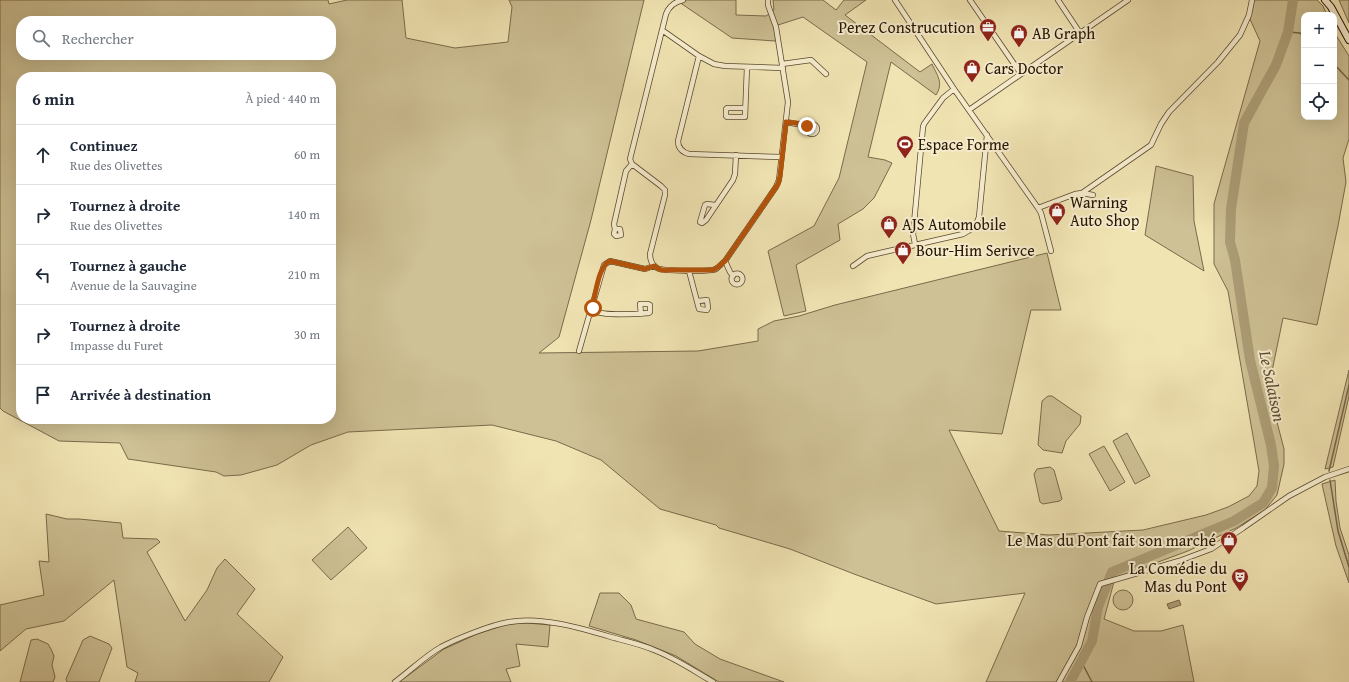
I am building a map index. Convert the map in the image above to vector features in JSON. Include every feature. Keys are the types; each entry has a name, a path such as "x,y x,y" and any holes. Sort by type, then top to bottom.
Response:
{"main road":[{"path":"1325,0 1349,40"},
{"path":"1328,0 1330,7"}],"street":[{"path":"683,0 674,3 669,7 630,156 632,164 662,186 665,190 665,196 650,254 651,261 654,266 661,270 690,271 715,270 725,261 776,187 779,180 788,102 776,27 768,5 768,0"},
{"path":"895,0 954,89 1038,208 1041,213 1051,251"},
{"path":"970,0 1021,74"},
{"path":"1058,0 1080,33"},
{"path":"969,110 1128,0"},
{"path":"1082,193 1151,145 1161,124 1169,112 1218,62 1240,35 1249,15 1252,0"},
{"path":"662,30 700,56 719,65 747,67 782,66 811,60 826,74"},
{"path":"700,56 678,145 680,150 689,154 782,157"},
{"path":"745,108 747,67"},
{"path":"915,244 913,234 923,127 943,98 954,89"},
{"path":"786,122 804,124 808,126"},
{"path":"853,266 867,256 962,234 975,228 979,217 986,135"},
{"path":"715,205 735,177 736,155"},
{"path":"615,229 614,224 626,171 632,164"},
{"path":"1038,208 1075,194 1082,193 1093,195"},
{"path":"725,261 730,272 734,276"},
{"path":"640,314 601,314 595,310 593,305 602,268 606,263 613,262 645,269 654,266"},
{"path":"690,271 698,301"},
{"path":"579,351 589,316 595,310"},
{"path":"1059,682 1079,646 1087,617 1100,584 1179,561 1211,549 1289,496 1325,477 1349,469"},
{"path":"395,682 440,647 499,624 527,621 560,624 581,628 654,650 685,665 713,682"}],"shaded area":[{"path":"0,0 328,0 329,4 347,0 402,0 406,38 455,48 508,42 512,7 509,0 644,0 591,220 559,337 539,353 698,351 758,341 758,329 774,321 1047,253 1061,310 1031,310 1002,434 949,430 999,531 1049,535 1143,530 1206,515 1228,507 1249,496 1257,486 1259,471 1228,291 1214,264 1214,204 1260,41 1249,17 1253,0 1317,0 1323,6 1326,12 1301,12 1301,120 1337,120 1337,37 1349,56 1349,139 1343,158 1346,182 1317,325 1283,318 1270,381 1270,395 1284,449 1284,464 1277,495 1265,510 1236,528 1188,551 1115,578 1104,619 1134,631 1161,631 1183,625 1194,682 986,682 1025,593 936,604 790,549 660,509 601,460 556,441 492,425 348,432 311,445 277,465 241,475 224,476 216,472 128,459 120,443 59,441 27,424 336,424 336,72 16,72 16,418 0,408"},
{"path":"676,0 736,0 736,15 766,16 774,10 773,0 823,0 836,10 844,0 866,0 845,15 920,72 932,64 938,75 940,83 936,95 891,62 868,157 885,160 892,163 874,198 863,209 838,224 840,240 796,265 806,311 784,316 768,251 814,226 839,178 867,62 803,17 778,25 775,41 732,38"},
{"path":"1339,0 1349,0 1349,23"},
{"path":"1156,166 1193,176 1194,221 1204,271 1145,235"},
{"path":"1349,370 1349,396 1333,467 1325,469"},
{"path":"1048,396 1052,396 1081,416 1080,424 1066,441 1062,453 1043,450 1038,445 1042,401"},
{"path":"1127,433 1150,476 1135,484 1113,441"},
{"path":"1104,446 1125,482 1110,491 1089,454"},
{"path":"1050,467 1054,470 1062,499 1060,501 1043,504 1040,502 1034,474 1037,469"},
{"path":"1335,480 1340,528 1349,555 1349,583 1336,546 1322,484"},
{"path":"46,514 67,519 121,523 123,538 157,539 160,542 147,552 185,621 207,590 217,568 225,559 255,589 237,614 283,657 269,682 135,682 138,673 127,667 114,580 64,621 26,629 0,651 0,605 44,595 39,561 49,562"},
{"path":"348,527 367,548 331,580 312,560"},
{"path":"1123,590 1130,593 1133,600 1130,607 1123,610 1116,607 1113,600 1116,593"},
{"path":"600,593 619,593 631,605 636,619 684,632 695,644 720,659 784,682 719,682 676,656 636,640 589,626"},
{"path":"1179,600 1181,605 1169,609 1167,604"},
{"path":"527,623 550,625 548,647 516,644 520,666 506,669 511,682 399,682 444,649 477,634 508,624"},
{"path":"90,636 109,644 112,648 99,682 67,682 66,679 83,640"},
{"path":"37,639 48,644 51,649 54,656 52,665 55,677 53,682 20,682 31,640"}],"waterway":[{"name":"Le Salaison","path":"1070,682 1092,641 1098,607 1112,572 1234,521 1263,503 1272,488 1274,466 1271,445 1250,360 1235,260 1230,242 1231,209 1244,123 1276,65 1288,32 1293,0"},
{"path":"1288,32 1301,34"},
{"path":"1337,67 1349,80"},
{"path":"1329,471 1349,385"},
{"path":"1330,480 1338,531 1349,567"},
{"path":"1081,661 1092,682"}],"place":[{"name":"Perez Construcution","path":"988,42"},
{"name":"AB Graph","path":"1019,48"},
{"name":"Cars Doctor","path":"972,83"},
{"name":"Espace Forme","path":"905,159"},
{"name":"Warning Auto Shop","path":"1057,226"},
{"name":"AJS Automobile","path":"889,239"},
{"name":"Bour-Him Serivce","path":"903,265"},
{"name":"Le Mas du Pont fait son marché","path":"1229,555"},
{"name":"La Comédie du Mas du Pont","path":"1240,592"}],"route":[{"path":"593,308 602,268 610,261 645,269 654,266 661,270 715,270 725,261 778,184 786,122 804,124 807,126"}]}
